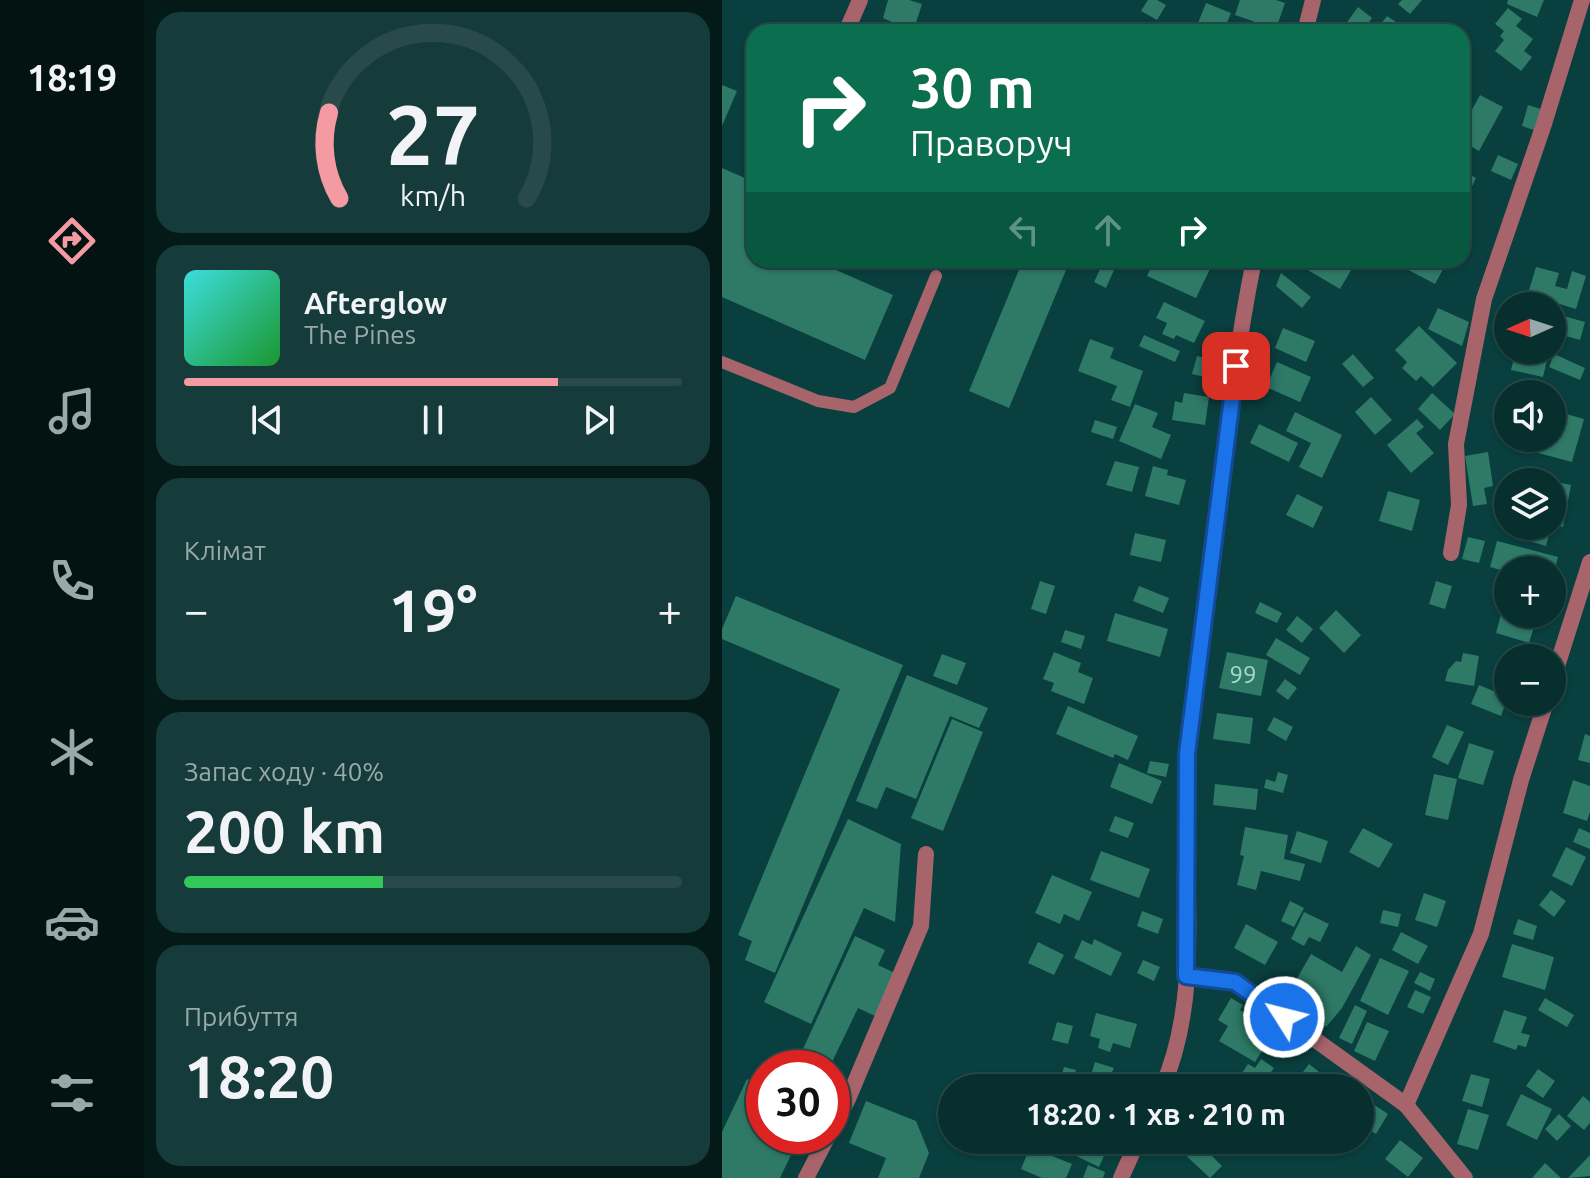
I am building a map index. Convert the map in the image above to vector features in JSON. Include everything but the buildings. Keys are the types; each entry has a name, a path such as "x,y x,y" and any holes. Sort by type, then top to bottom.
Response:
{"street":[{"path":"850,24 860,0"},
{"path":"1307,24 1313,0"},
{"path":"1451,553 1459,505 1456,444 1484,299 1582,0"},
{"path":"1573,34 1590,39"},
{"path":"1166,1074 1181,1027 1186,976 1187,754 1244,306 1252,268"},
{"path":"1564,644 1590,562"},
{"path":"1406,1105 1481,934 1521,780 1542,716"},
{"path":"850,1094 921,926 926,854"},
{"path":"1186,976 1235,982 1406,1105 1465,1178"},
{"path":"806,1178 819,1154"},
{"path":"1121,1178 1132,1154"}],"lane":[{"path":"722,362 818,401 854,407 890,388 936,276"}],"route":[{"path":"1236,366 1187,754 1186,976 1235,982 1284,1017"}]}
